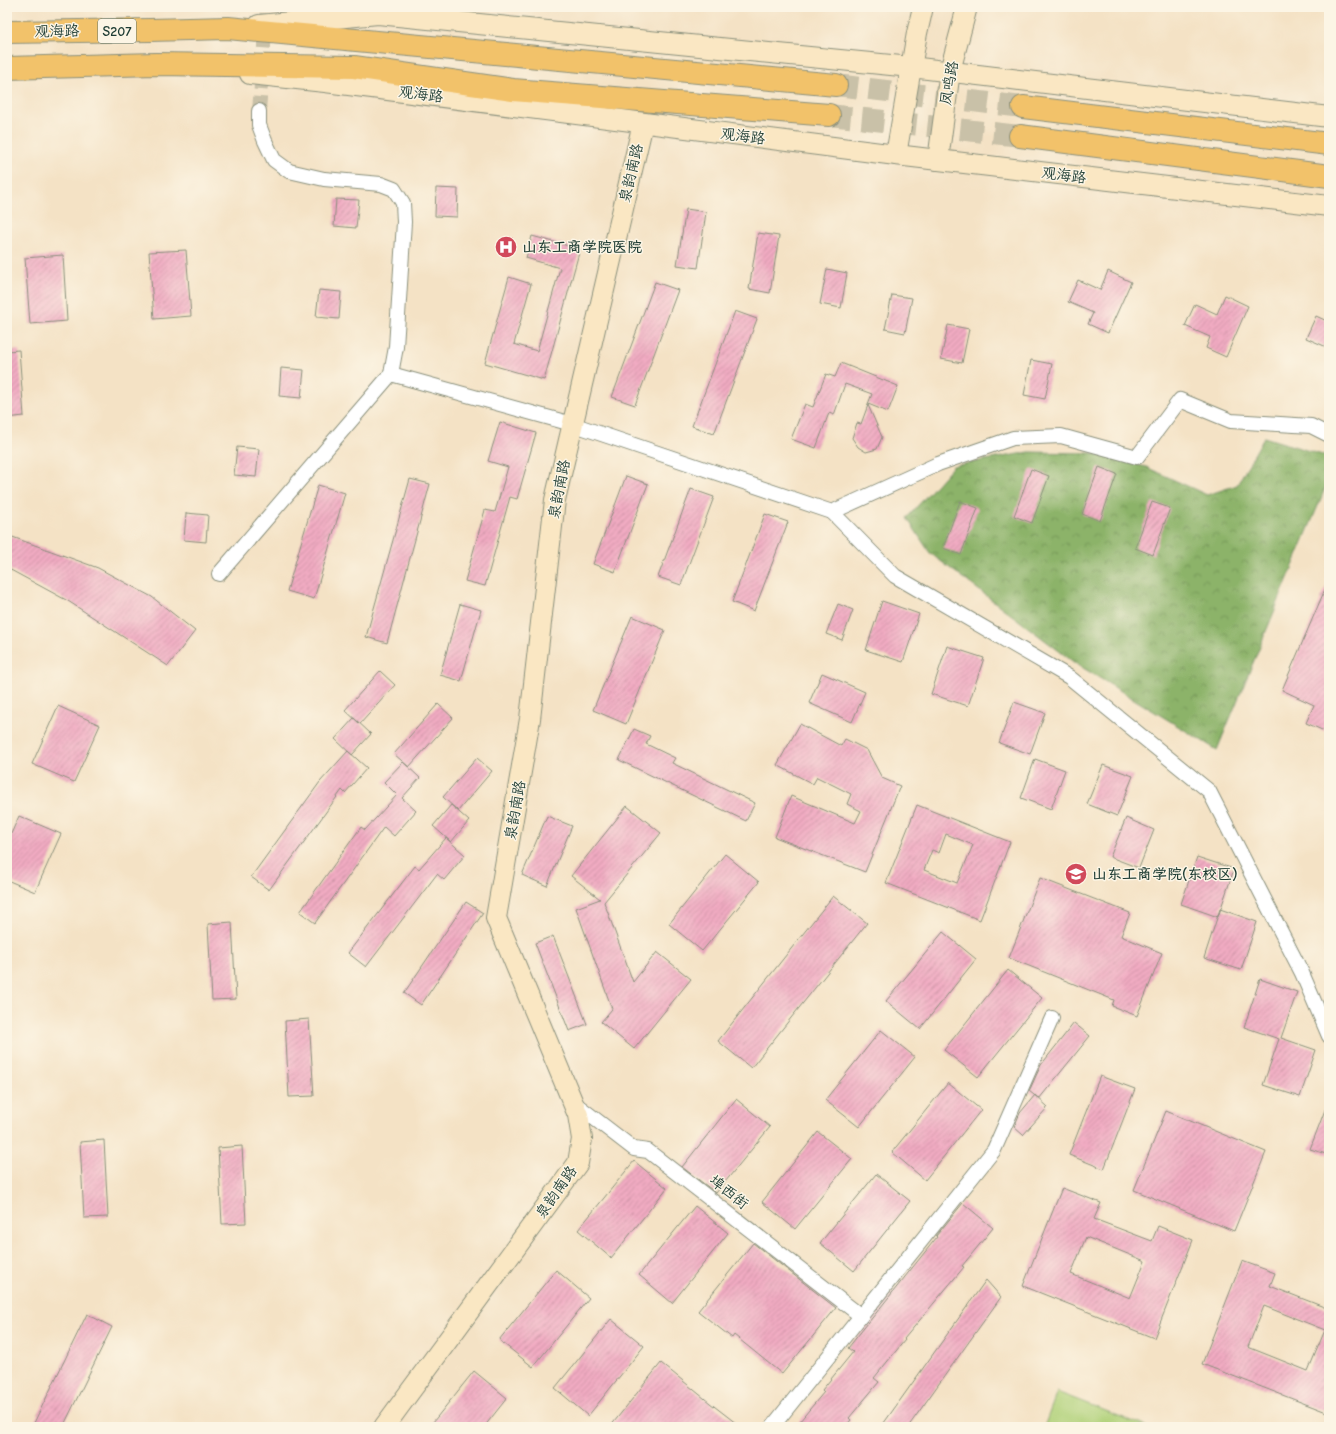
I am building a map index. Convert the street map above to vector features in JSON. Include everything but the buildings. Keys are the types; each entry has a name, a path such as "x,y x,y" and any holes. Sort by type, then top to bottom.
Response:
{"main road":[{"path":"896,156 923,7"},
{"name":"凤鸣路","path":"938,160 950,71 967,7"},
{"name":"观海路","path":"7,32 228,28 378,14 950,71 1329,117"},
{"name":"观海路","path":"228,28 836,85"},
{"name":"观海路","path":"7,68 156,64 354,67 514,90 829,115"},
{"name":"观海路","path":"156,64 325,82 896,156 1329,206"},
{"path":"1023,107 1329,144"},
{"name":"泉韵南路","path":"384,1427 578,1164 582,1139 578,1115 496,918 530,718 555,500 642,123"},
{"path":"1020,136 1329,176"}],"street":[{"path":"219,574 391,374 396,347 404,222 403,203 394,189 381,184 324,179 289,171 274,160 259,125 259,111"},
{"path":"391,374 572,424 832,512 895,576 1069,677 1209,791 1302,973 1329,1036"},
{"path":"832,512 938,464 1013,438 1061,436 1137,457 1180,400 1232,420 1311,426 1329,435"},
{"path":"772,1427 994,1150 1052,1018"},
{"name":"埠西街","path":"572,1101 634,1148 648,1151 861,1316"}],"green space":[{"path":"1264,437 1329,457 1329,479 1217,750 1075,663 930,553 907,518 953,466 1029,452 1092,453 1146,467 1207,495 1237,485"},
{"path":"1057,1392 1147,1427 1044,1427"}],"tunnel":[{"path":"259,111 267,7"},
{"path":"836,85 1023,107"},
{"path":"829,115 1020,136"}],"place":[{"name":"山东工商学院医院","path":"506,247"},
{"name":"山东工商学院(东校区)","path":"1076,874"}]}
